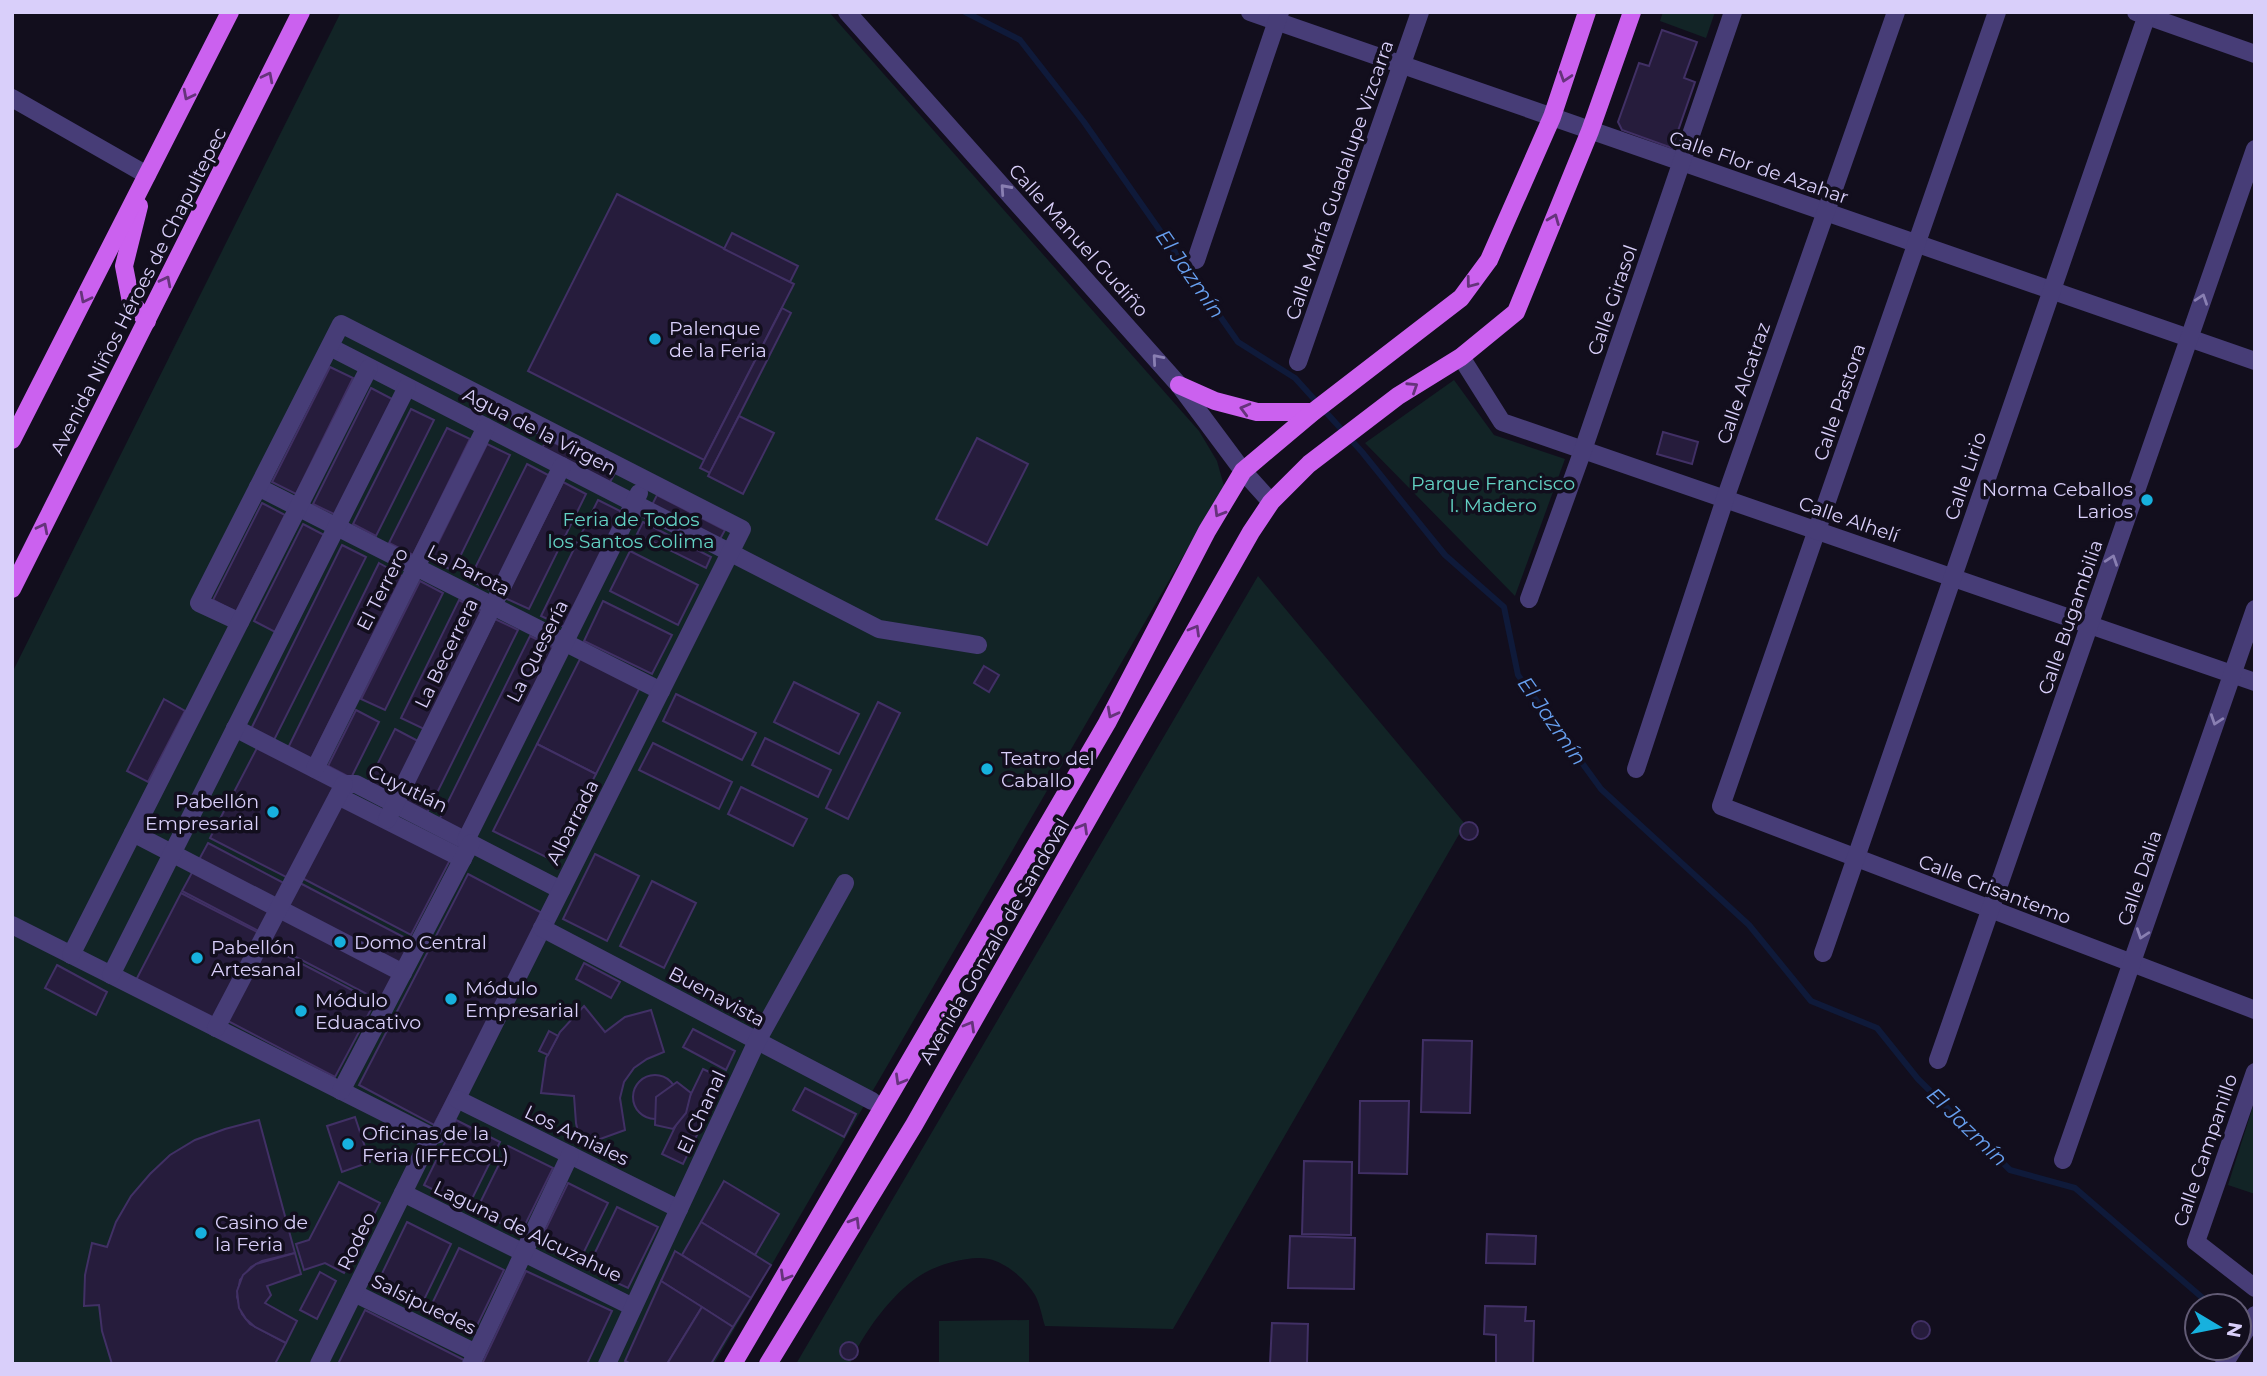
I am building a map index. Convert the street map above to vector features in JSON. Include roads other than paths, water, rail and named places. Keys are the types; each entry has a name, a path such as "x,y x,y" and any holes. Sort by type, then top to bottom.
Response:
{"main road":[{"path":"12,440 230,12"},
{"name":"Avenida Niños Héroes de Chapultepec","path":"12,589 301,12"},
{"name":"Avenida Gonzalo de Sandoval","path":"733,1364 1107,723 1207,531 1244,471 1314,411 1461,298 1489,260 1552,117 1587,12"},
{"name":"Avenida Gonzalo de Sandoval","path":"768,1364 914,1125 1251,532 1271,502 1309,464 1398,396 1461,357 1516,312 1590,131 1632,12"},
{"path":"147,175 124,266 131,302 147,321"},
{"path":"1180,385 1215,401 1257,412 1314,411"}],"street":[{"name":"Calle Manuel Gudiño","path":"847,12 1180,385 1244,471 1271,502"},
{"name":"Calle Flor de Azahar","path":"1250,12 1278,17 1402,65 2255,361"},
{"name":"Calle María Guadalupe Vizcarra","path":"1298,362 1420,12"},
{"name":"Calle Girasol","path":"1528,599 1583,450 1733,12"},
{"name":"Calle Alcatraz","path":"1636,769 1725,499 1896,12"},
{"name":"Calle Pastora","path":"1721,806 1997,12"},
{"path":"2143,13 2255,54"},
{"name":"Calle Lirio","path":"1823,953 2051,291 2143,13"},
{"path":"1196,260 1278,17"},
{"path":"12,98 147,175"},
{"name":"Calle Bugambilia","path":"1938,1060 2255,149"},
{"name":"Agua de la Virgen","path":"742,529 341,324 330,347 879,629 978,645"},
{"path":"240,622 199,603 330,347"},
{"name":"Calle Alhelí","path":"1461,357 1502,422 2255,682"},
{"path":"71,955 369,368"},
{"path":"111,975 407,387"},
{"name":"El Terrero","path":"315,769 486,427"},
{"name":"La Becerrera","path":"391,812 562,466"},
{"name":"La Quesería","path":"341,1091 463,859 469,841 565,642 646,480"},
{"name":"La Parota","path":"258,488 661,691"},
{"name":"Albarrada","path":"435,1135 457,1099 742,529"},
{"name":"Calle Dalia","path":"2063,1160 2255,609"},
{"name":"Cuyutlán","path":"235,728 315,769 341,790 356,784 391,812 463,859"},
{"path":"216,1028 341,790"},
{"name":"Calle Crisantemo","path":"1721,806 2255,1010"},
{"name":"Cuyutlán","path":"391,812 469,841 561,890"},
{"path":"133,832 403,973"},
{"name":"El Chanal","path":"607,1364 757,1041 845,883"},
{"path":"12,925 341,1091 435,1135"},
{"name":"Buenavista","path":"542,928 872,1101"},
{"name":"Calle Campanillo","path":"2255,1072 2196,1242 2255,1288"},
{"name":"Los Amiales","path":"457,1099 679,1209"},
{"name":"Rodeo","path":"319,1364 403,1193 435,1135"},
{"path":"473,1358 570,1155"},
{"name":"Laguna de Alcuzahue","path":"403,1193 633,1307"},
{"name":"Salsipuedes","path":"354,1293 473,1358"}],"waterway":[{"name":"El Jazmín","path":"965,12 1020,40 1084,122 1238,342 1295,378 1362,452 1445,555 1504,607 1518,675 1601,789 1749,925 1811,1001 1877,1028 1918,1079 2010,1170 2075,1188 2196,1292"}],"place":[{"name":"Palenque de la Feria","path":"655,339"},
{"name":"Norma Ceballos Larios","path":"2147,500"},
{"name":"Teatro del Caballo","path":"987,769"},
{"name":"Pabellón Empresarial","path":"273,812"},
{"name":"Domo Central","path":"340,942"},
{"name":"Pabellón Artesanal","path":"197,958"},
{"name":"Módulo Empresarial","path":"451,999"},
{"name":"Módulo Eduacativo","path":"301,1011"},
{"name":"Oficinas de la Feria (IFFECOL)","path":"348,1144"},
{"name":"Casino de la Feria","path":"201,1233"}],"park label":[{"name":"Parque Francisco I. Madero","path":"1493,494"},
{"name":"Feria de Todos los Santos Colima","path":"631,530"}]}
